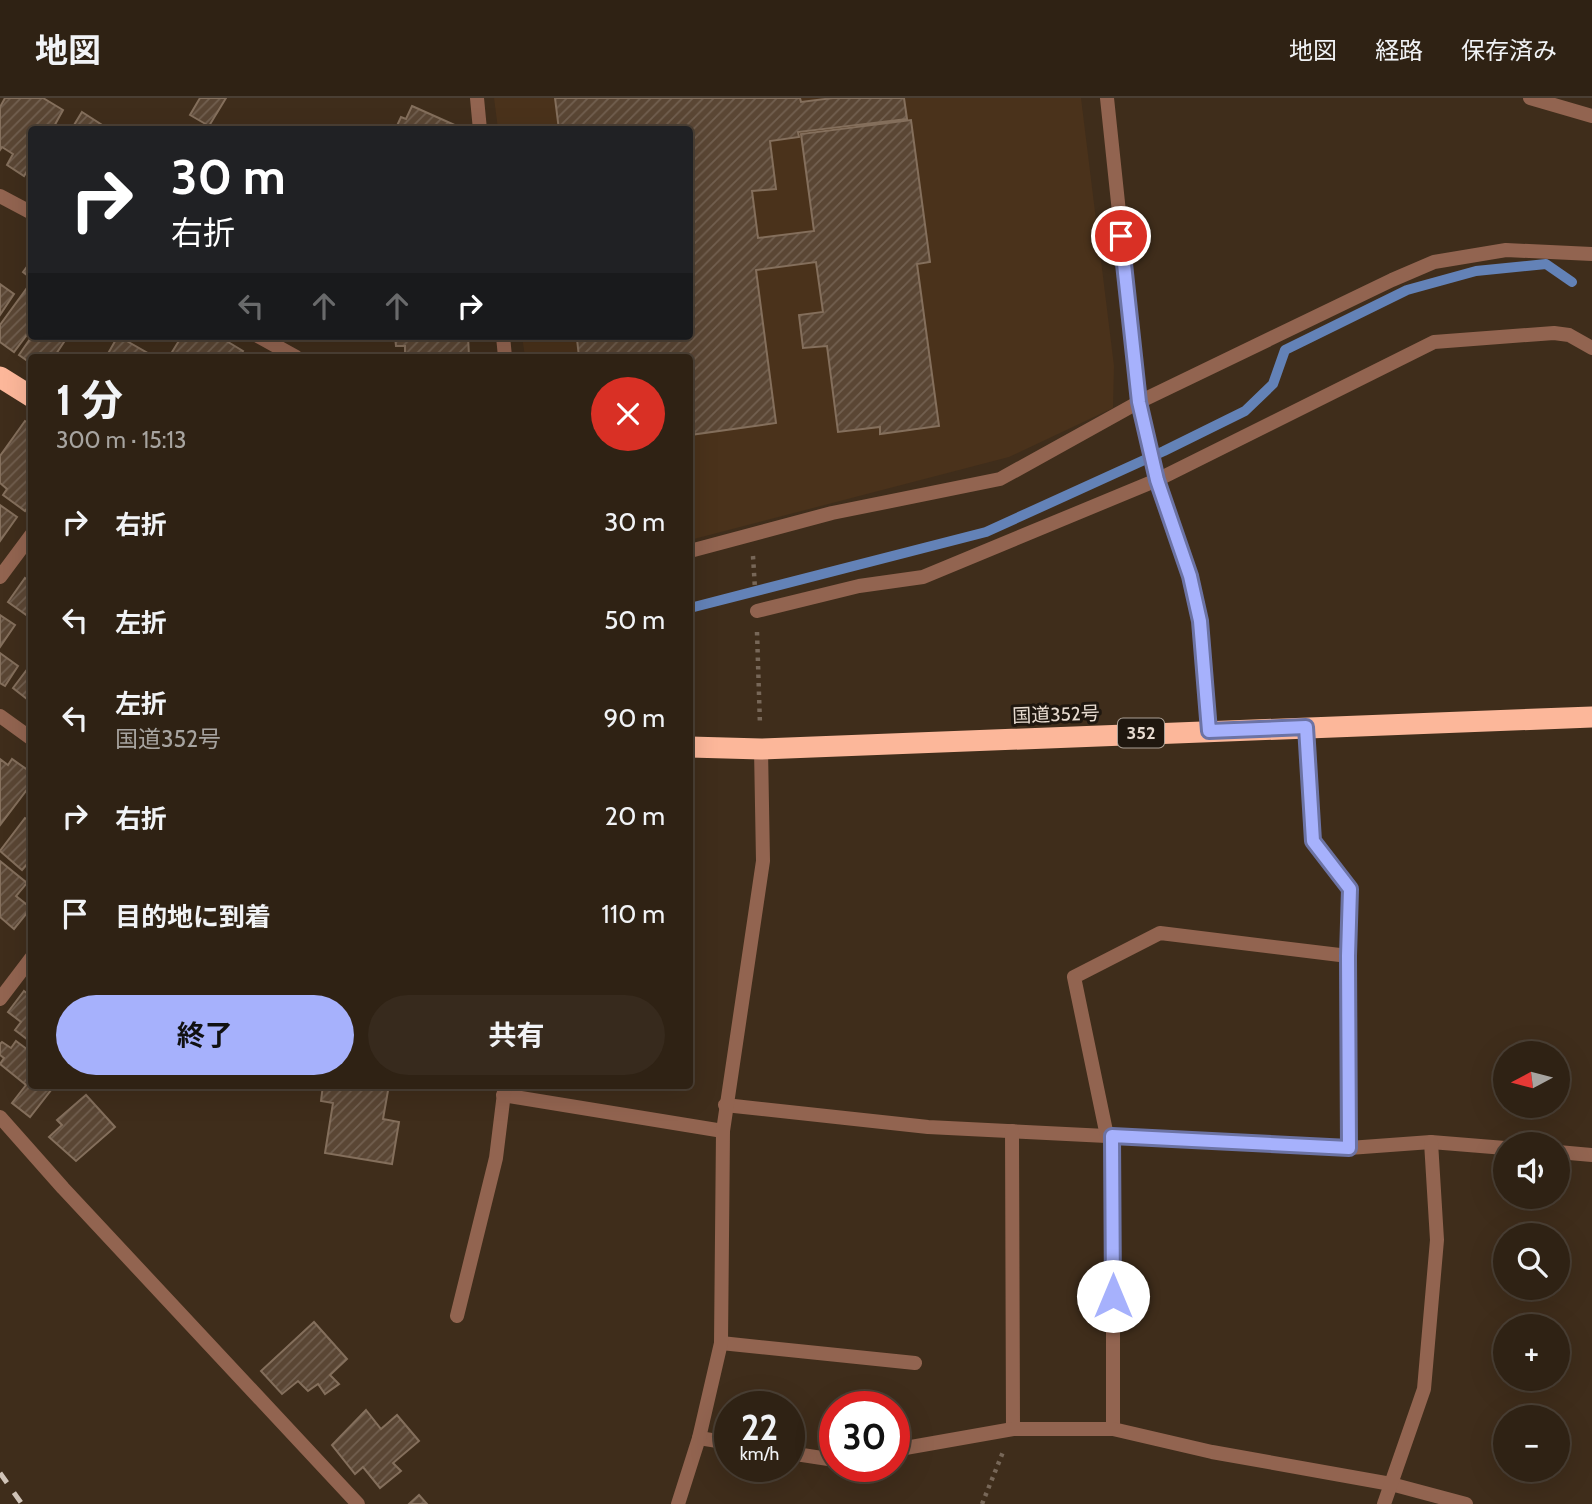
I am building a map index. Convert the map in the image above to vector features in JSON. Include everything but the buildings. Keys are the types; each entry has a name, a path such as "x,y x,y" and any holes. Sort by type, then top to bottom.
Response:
{"highway":[{"path":"0,377 28,394"},
{"name":"国道352号","path":"693,747 761,749 1592,717"}],"street":[{"path":"477,98 480,126"},
{"path":"1107,98 1139,402 1156,474 1190,576 1200,621 1209,731"},
{"path":"1530,98 1592,116"},
{"path":"0,195 28,211"},
{"path":"693,550 832,513 1000,479 1139,402 1392,279 1434,262 1506,250 1592,254"},
{"path":"757,611 859,586 923,577 1156,474 1434,342 1555,333 1569,335 1592,348"},
{"path":"265,340 291,354"},
{"path":"0,577 28,539"},
{"path":"0,716 28,736"},
{"path":"1306,727 1313,841 1350,889 1349,1148"},
{"path":"678,1504 699,1438 721,1343 723,1131 763,861 761,749"},
{"path":"1113,1429 1110,1136 1074,977 1160,933 1348,956"},
{"path":"0,999 28,962"},
{"path":"457,1316 496,1158 504,1090 723,1131"},
{"path":"725,1105 928,1126 1012,1131 1349,1148 1431,1142 1493,1147"},
{"path":"0,1117 358,1504"},
{"path":"1012,1131 1013,1429"},
{"path":"1384,1504 1424,1389 1437,1240 1431,1142"},
{"path":"1570,1153 1592,1155"},
{"path":"721,1343 915,1363"},
{"path":"910,1447 1013,1429 1113,1429 1212,1452 1391,1484 1466,1504"},
{"path":"699,1438 714,1440"}],"path":[{"path":"757,611 761,749"},
{"path":"982,1504 1013,1429"}],"shaded area":[{"path":"494,98 1081,98 1114,366 1113,408 1009,457 693,539 693,354 525,354 523,340 693,340 693,126 498,126"}],"waterway":[{"path":"693,607 986,532 1245,411 1273,384 1285,350 1407,290 1476,271 1546,264 1572,282"}],"railway":[{"path":"0,1473 22,1504"}],"route":[{"path":"1113,1296 1112,1136 1349,1148 1350,889 1313,841 1306,727 1209,731 1200,621 1190,576 1157,480 1139,402 1121,236"}]}
